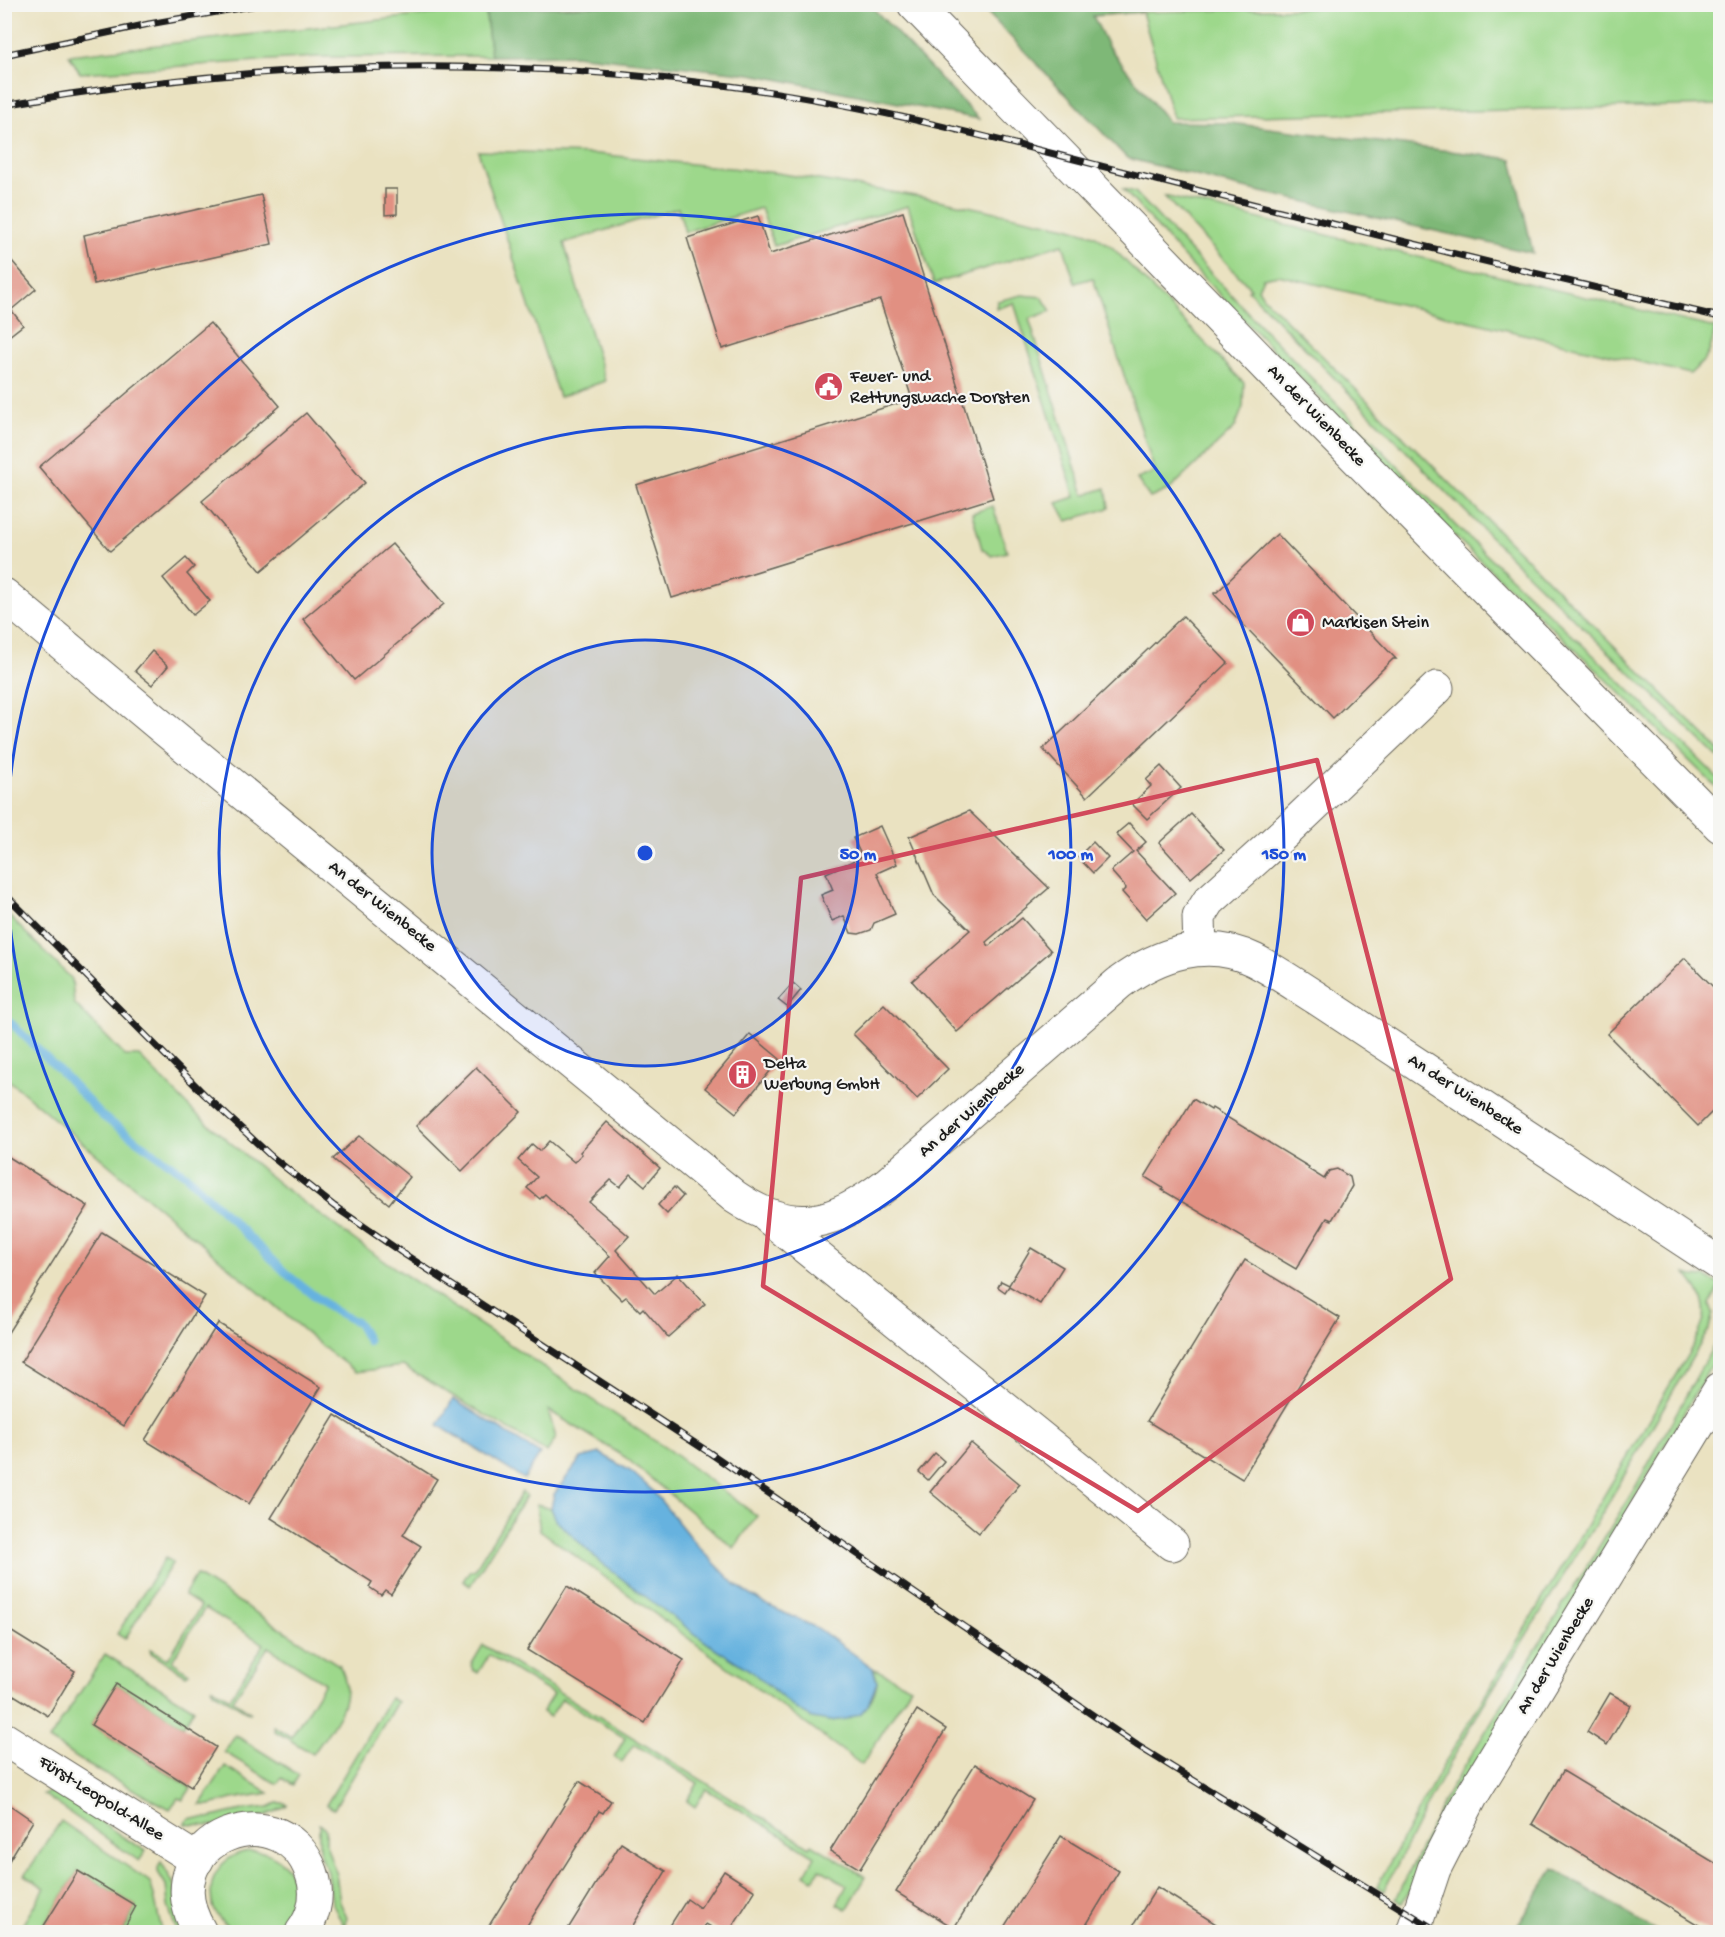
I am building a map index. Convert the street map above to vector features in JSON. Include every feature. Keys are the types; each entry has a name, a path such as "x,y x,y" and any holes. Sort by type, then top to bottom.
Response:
{"street":[{"name":"An der Wienbecke","path":"914,4 1295,396 1720,826"},
{"name":"An der Wienbecke","path":"4,595 735,1197 763,1213 1172,1544"},
{"path":"1200,949 1199,918 1209,901 1290,828 1437,688"},
{"name":"An der Wienbecke","path":"763,1213 786,1220 813,1221 828,1219 862,1204 887,1185 1119,983 1138,969 1160,958 1200,949 1226,951 1253,959 1318,999 1720,1264"},
{"name":"An der Wienbecke","path":"1413,1932 1434,1869 1471,1797 1720,1389"},
{"name":"Fürst-Leopold-Allee","path":"4,1739 197,1860"},
{"path":"200,1932 191,1917 187,1898 189,1878 197,1860 210,1844 227,1833 248,1829 268,1831 287,1840 301,1853 311,1870 316,1888 309,1930"}],"highlighted area":[{"path":"1317,760 1451,1279 1138,1511 763,1286 801,878"}],"green space":[{"path":"715,4 870,5 979,119 751,74 574,55 491,56 485,8"},
{"path":"980,5 1141,5 1142,12 1093,16 1108,46 1168,122 1230,123 1512,159 1533,253 1235,186 1127,158"},
{"path":"1444,5 1720,5 1720,105 1173,118 1142,12"},
{"path":"485,8 491,56 316,57 80,73 69,55"},
{"path":"478,151 597,154 777,173 939,200 1067,227 1094,235 1112,247 1244,383 1243,407 1235,427 1170,489 1150,498 1137,479 1155,472 1093,278 1075,283 1063,244 934,284 908,206 774,246 761,208 685,232 678,208 564,243 605,381 559,397"},
{"path":"1123,189 1135,192 1251,316 1455,525 1607,668 1720,780 1720,791 1600,673 1447,529 1189,263"},
{"path":"1164,196 1715,328 1708,354 1690,374 1278,275 1263,278 1258,289 1263,297 1720,751 1720,759 1516,563 1248,290 1251,289"},
{"path":"1022,295 1042,297 1051,311 1029,319 1084,495 1106,488 1109,508 1067,521 1057,503 1075,497 1014,303 996,309 997,301"},
{"path":"993,506 1007,552 992,556 982,549 972,513"},
{"path":"4,911 72,979 74,1003 125,1056 139,1056 193,1111 284,1188 371,1252 670,1451 757,1516 734,1548 625,1457 548,1410 556,1438 547,1452 403,1366 356,1372 328,1351 5,1077"},
{"path":"1686,1274 1706,1277 1720,1285 1710,1304 1713,1313 1709,1329 1603,1512 1483,1705 1431,1797 1384,1891 1377,1886 1437,1776 1693,1346 1704,1318 1704,1306 1700,1294"},
{"path":"1720,1334 1720,1350 1403,1902 1396,1899 1449,1791 1636,1486"},
{"path":"522,1492 526,1496 470,1586 463,1581 470,1570 474,1571"},
{"path":"536,1504 551,1508 556,1520 602,1563 710,1645 830,1721 851,1717 868,1705 877,1685 873,1668 911,1687 862,1765 540,1530"},
{"path":"165,1558 173,1562 125,1639 117,1634"},
{"path":"196,1575 339,1665 346,1689 345,1701 335,1722 313,1754 275,1731 274,1726 291,1737 325,1683 268,1647 233,1700 249,1713 213,1691 212,1687 230,1698 264,1644 205,1608 172,1661 189,1673 186,1675 151,1653 150,1649 168,1659 201,1606 184,1595"},
{"path":"483,1645 810,1847 812,1844 866,1877 849,1906 846,1909 837,1904 847,1885 820,1869 813,1879 805,1874 815,1856 706,1789 695,1807 687,1801 698,1783 634,1744 622,1762 614,1757 625,1738 562,1699 550,1717 542,1712 553,1694 489,1655 478,1673 473,1670 471,1665"},
{"path":"105,1654 194,1709 183,1726 116,1684 91,1725 191,1788 183,1800 178,1798 170,1809 88,1765 49,1740"},
{"path":"390,1698 397,1702 334,1809 326,1805"},
{"path":"235,1735 299,1775 293,1785 282,1778 277,1784 224,1752"},
{"path":"225,1766 269,1793 200,1805"},
{"path":"57,1790 146,1851 139,1861 43,1794"},
{"path":"277,1803 287,1805 264,1816 238,1823 210,1826 185,1824 189,1818 208,1818 242,1810 269,1807"},
{"path":"61,1821 150,1882 163,1932 123,1932 136,1906 78,1871 40,1932 18,1932 45,1888 25,1875"},
{"path":"319,1824 326,1831 326,1844 336,1874 340,1902 347,1918 344,1926 332,1903 329,1878 319,1850"},
{"path":"253,1851 269,1854 283,1863 292,1877 295,1893 292,1909 283,1923 269,1932 253,1935 237,1932 223,1923 214,1909 211,1893 214,1877 223,1863 237,1854"},
{"path":"161,1862 173,1882 185,1932 177,1932 168,1906 166,1885 158,1872"},
{"path":"1554,1869 1658,1932 1513,1932"}],"water":[{"path":"453,1399 540,1454 524,1479 438,1425"},
{"path":"600,1453 632,1472 653,1491 694,1542 737,1586 763,1603 819,1629 873,1668 877,1682 868,1705 861,1713 846,1719 830,1721 812,1718 796,1709 751,1671 710,1645 601,1563 556,1520 551,1508 554,1494 581,1458"}],"building":[{"path":"385,189 397,189 397,214 385,215"},
{"path":"261,195 272,244 94,284 84,235"},
{"name":"Feuer- und Rettungswache Dorsten","path":"903,212 993,498 672,598 636,485 912,399 880,300 722,349 687,238 758,216 770,254"},
{"path":"12,261 36,289 4,316 4,267"},
{"path":"12,311 23,325 4,340 4,318"},
{"path":"210,323 280,406 110,551 39,467"},
{"path":"306,413 365,483 261,571 202,501"},
{"path":"1277,534 1396,659 1393,659 1333,718 1214,594"},
{"path":"392,544 444,604 354,680 303,619"},
{"path":"186,558 194,567 187,574 210,601 193,615 163,578"},
{"path":"1183,616 1228,663 1087,797 1043,749"},
{"path":"152,651 168,666 152,685 135,671"},
{"path":"1161,766 1181,788 1147,819 1132,804 1151,786 1146,780"},
{"path":"969,811 1049,888 986,942 989,946 1022,918 1051,951 957,1032 912,981 970,930 934,895 909,837"},
{"path":"1191,814 1224,850 1191,878 1159,843"},
{"path":"1129,823 1146,842 1136,851 1175,893 1146,919 1122,892 1126,888 1111,871 1133,852 1116,834"},
{"path":"880,826 897,864 877,873 895,914 874,923 871,930 859,934 851,933 844,916 832,921 821,895 833,890 826,873 862,857 853,838"},
{"path":"1093,842 1108,858 1093,873 1078,857"},
{"path":"1685,958 1720,994 1720,1118 1713,1111 1698,1126 1607,1034"},
{"path":"793,983 801,990 787,1007 778,1000"},
{"path":"884,1004 948,1069 917,1099 853,1034"},
{"name":"Delta Werbung GmbH","path":"750,1034 780,1059 736,1113 705,1088"},
{"path":"476,1067 521,1112 462,1171 416,1126"},
{"path":"1193,1099 1211,1110 1212,1108 1309,1167 1308,1169 1324,1179 1329,1171 1337,1169 1350,1177 1352,1186 1332,1220 1327,1218 1296,1269 1162,1190 1163,1188 1145,1177"},
{"path":"607,1122 660,1168 645,1186 631,1174 620,1187 611,1180 589,1202 629,1236 616,1250 655,1294 678,1274 705,1304 668,1337 643,1308 640,1311 626,1297 622,1300 595,1273 610,1256 545,1194 540,1199 527,1188 537,1177 518,1160 532,1144 540,1151 549,1141 574,1162"},
{"path":"359,1136 410,1177 389,1204 333,1159"},
{"path":"4,1154 88,1206 4,1339"},
{"path":"674,1187 683,1196 667,1214 658,1205"},
{"path":"102,1232 205,1296 124,1426 21,1362"},
{"path":"1031,1248 1063,1267 1040,1304 1009,1286 1005,1292 998,1287 1001,1281 1009,1285"},
{"path":"1245,1260 1340,1318 1242,1479 1147,1421"},
{"path":"218,1323 321,1387 249,1504 145,1440"},
{"path":"335,1415 437,1479 403,1535 421,1546 391,1594 385,1590 381,1595 369,1587 372,1582 271,1518"},
{"path":"971,1443 1020,1484 979,1533 930,1492"},
{"path":"935,1453 944,1461 928,1480 919,1472"},
{"path":"567,1586 684,1660 645,1723 527,1650"},
{"path":"4,1627 75,1671 48,1716 4,1689"},
{"path":"116,1684 216,1747 191,1787 91,1725"},
{"path":"1610,1693 1631,1705 1607,1745 1587,1732"},
{"path":"917,1710 946,1729 860,1869 830,1851"},
{"path":"975,1764 1033,1800 954,1928 896,1892"},
{"path":"1563,1771 1720,1866 1720,1921 1714,1932 1710,1932 1532,1824"},
{"path":"579,1781 611,1801 603,1813 599,1811 523,1932 485,1932"},
{"path":"4,1801 33,1821 4,1869"},
{"path":"1061,1836 1119,1871 1082,1932 1001,1932"},
{"path":"621,1843 666,1871 629,1932 566,1932"},
{"path":"78,1871 136,1906 122,1932 40,1932"},
{"path":"724,1871 755,1891 729,1932 720,1932 706,1924 701,1932 666,1932 687,1899 700,1908"},
{"path":"1157,1887 1216,1924 1210,1932 1129,1932"}],"waterway":[{"path":"4,1016 102,1116 186,1175 289,1276 333,1310 358,1323 368,1341"}],"railway":[{"path":"4,55 149,24 262,4"},
{"path":"4,105 184,80 275,72 366,68 457,67 548,70 639,76 730,86 834,103 937,125 1503,266 1720,317"},
{"path":"4,893 205,1095 271,1156 334,1206 710,1453 1138,1746 1439,1932"}],"place":[{"name":"Feuer- und Rettungswache Dorsten","path":"829,387"},
{"name":"Markisen Stein","path":"1301,623"},
{"name":"Delta Werbung GmbH","path":"743,1074"}]}
